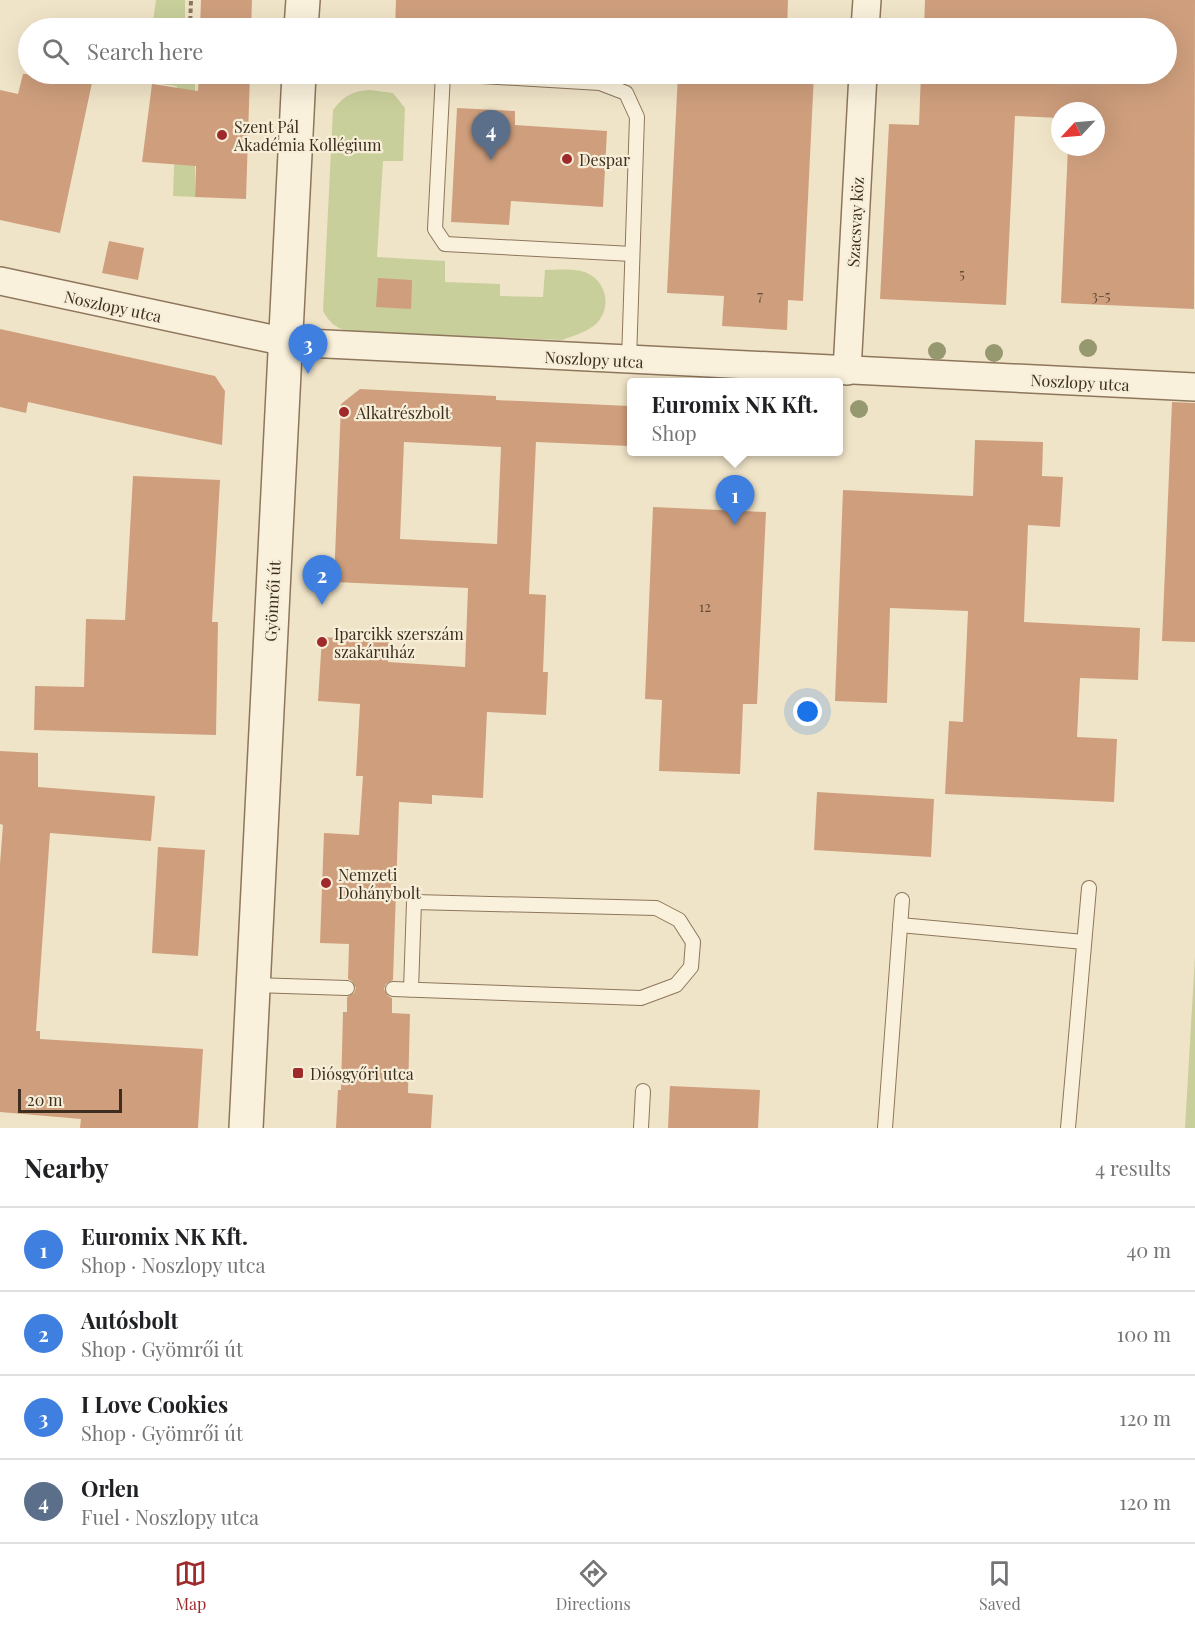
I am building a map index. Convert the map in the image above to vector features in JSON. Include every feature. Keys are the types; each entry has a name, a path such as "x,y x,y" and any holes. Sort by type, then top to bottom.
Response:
{"street":[{"path":"302,18 303,0"},
{"path":"866,18 867,0"},
{"name":"Gyömrői út","path":"246,1128 299,84"},
{"name":"Szacsvay köz","path":"847,371 862,84"},
{"name":"Noszlopy utca","path":"0,281 286,342 1195,387"}],"lane":[{"path":"442,84 435,229 445,244 632,254"},
{"path":"603,84 626,93 637,117 629,360"},
{"path":"1068,1128 1089,888"},
{"path":"885,1128 903,900"},
{"path":"393,989 411,990 641,998 676,985 691,967 693,942 679,921 656,908 414,902 411,990"},
{"path":"900,925 1084,942"},
{"path":"253,985 347,988"},
{"path":"641,1128 643,1091"}],"path":[{"path":"190,18 191,0"}],"green space":[{"path":"156,0 185,0 185,18 153,18"},
{"path":"162,84 195,84 195,197 173,196 177,86"},
{"path":"370,90 393,93 405,108 403,161 383,161 377,257 445,261 445,282 500,284 500,296 543,297 545,270 583,271 594,277 605,296 604,311 596,324 584,332 562,340 361,332 343,329 330,322 323,311 333,110 349,95"},
{"path":"1195,956 1195,1128 1185,1128"}],"building":[{"path":"201,0 252,0 251,18 200,18"},
{"path":"396,0 788,0 787,18 395,18"},
{"path":"925,0 1195,0 1194,309 1061,303 1068,156 1105,156 1105,102 1051,102 1051,118 1015,116 1006,305 880,299 889,124 919,125 921,84 1177,84 1177,18 924,18"},
{"path":"20,84 92,84 60,233 0,220 0,90 18,94"},
{"name":"Szent Pál Akadémia Kollégium","path":"152,84 198,91 198,84 250,84 246,199 195,197 196,166 142,162"},
{"path":"677,84 814,84 803,301 788,300 787,330 722,326 724,296 667,293"},
{"path":"457,108 515,111 515,125 607,131 603,207 511,201 509,225 451,222"},
{"path":"109,241 144,248 138,280 102,273"},
{"path":"378,278 412,280 411,309 376,307"},
{"path":"0,329 215,376 225,391 222,445 28,402 26,413 0,407"},
{"path":"360,389 496,396 496,400 627,406 627,446 536,442 529,594 546,595 543,672 548,672 546,715 487,712 483,798 432,795 432,804 399,802 393,980 386,984 384,989 392,998 392,1013 410,1014 408,1093 433,1095 431,1128 336,1128 338,1090 341,1090 343,1012 347,1012 347,997 354,993 356,988 348,979 349,944 320,943 324,833 359,835 363,776 356,776 360,704 318,701 322,637 389,641 388,662 465,667 468,588 334,582 341,404","holes":["404,442 501,447 497,544 400,539"]},
{"path":"1172,402 1195,403 1195,642 1162,641"},
{"path":"975,440 1043,442 1042,476 1063,477 1060,527 1028,525 1024,622 1140,628 1138,680 1080,678 1077,737 1117,739 1114,802 945,794 949,721 963,722 968,611 890,608 887,703 835,701 843,490 973,496"},
{"path":"133,476 220,480 212,622 218,622 216,735 34,730 35,686 84,687 86,619 125,620"},
{"path":"653,507 766,512 757,704 743,704 740,774 659,771 662,700 645,699"},
{"path":"0,751 38,753 38,787 155,796 151,841 50,833 36,1031 40,1031 40,1039 203,1049 198,1128 80,1128 81,1119 0,1112 0,864 3,825 0,824"},
{"path":"817,792 934,799 931,857 814,850"},
{"path":"158,847 205,850 198,956 152,953"},
{"path":"670,1086 760,1090 758,1128 668,1128"}],"place":[{"name":"Szent Pál Akadémia Kollégium","path":"222,135"},
{"name":"Despar","path":"567,159"},
{"name":"Orlen","path":"491,160"},
{"name":"I Love Cookies","path":"308,374"},
{"name":"Alkatrészbolt","path":"344,412"},
{"name":"Euromix NK Kft.","path":"735,525"},
{"name":"Autósbolt","path":"322,605"},
{"name":"Iparcikk szerszám szakáruház","path":"322,642"},
{"name":"Nemzeti Dohánybolt","path":"326,883"},
{"name":"Diósgyőri utca","path":"298,1073"}]}
